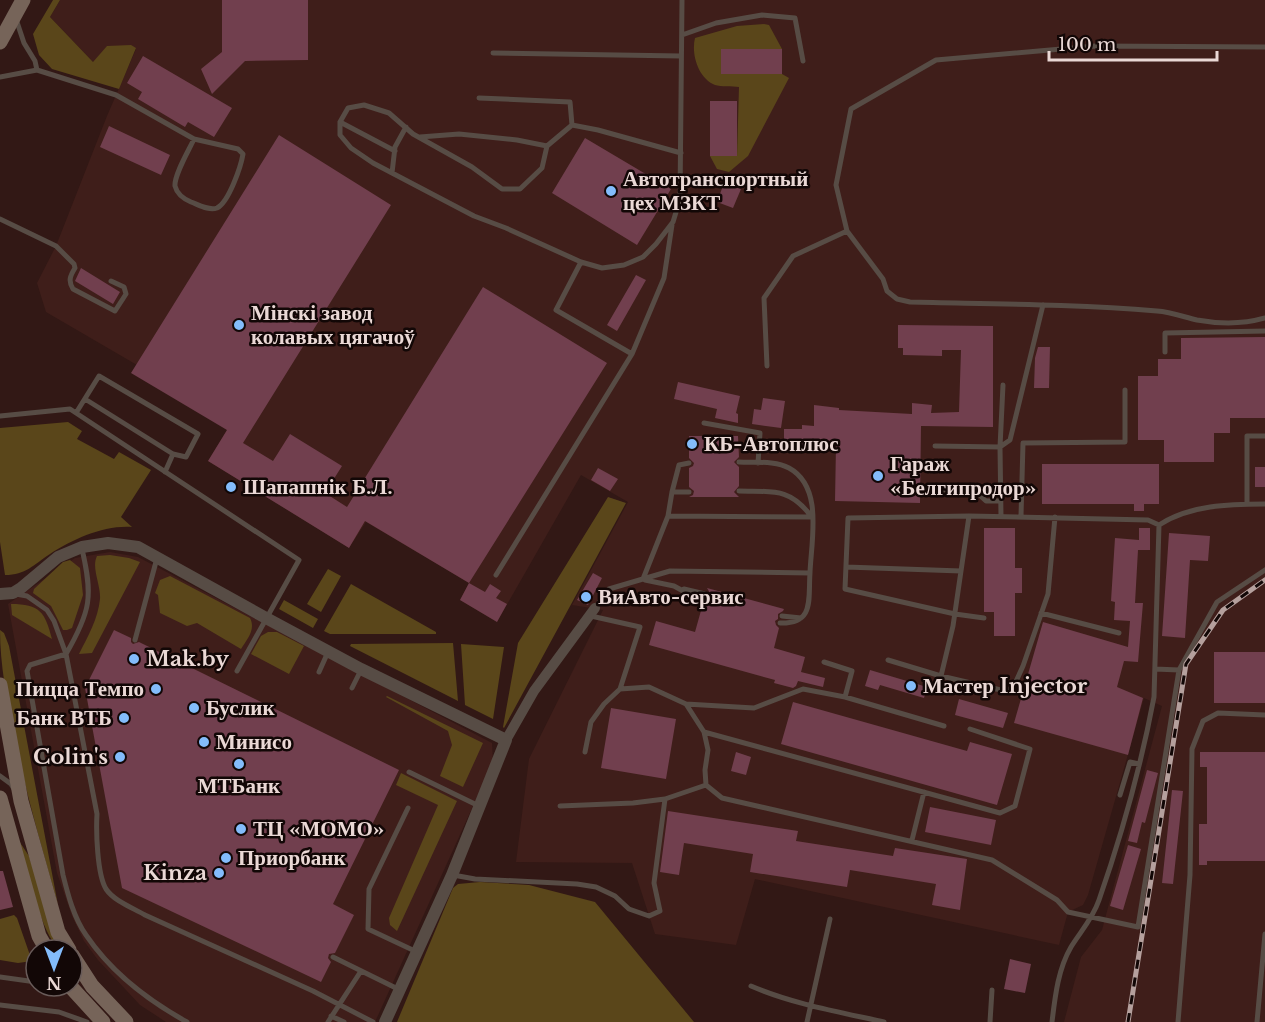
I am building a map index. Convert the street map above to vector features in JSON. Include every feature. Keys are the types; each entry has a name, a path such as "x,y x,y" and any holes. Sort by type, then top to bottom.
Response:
{"main road":[{"path":"0,40 23,0"},
{"path":"0,685 21,801 61,938"},
{"path":"0,798 40,938"},
{"path":"84,974 126,1022"},
{"path":"81,998 102,1022"}],"street":[{"path":"6,593 33,578 58,557 82,547 108,543 138,547 328,652 506,740"},
{"path":"0,586 33,578"},
{"path":"385,1022 452,875 506,740 534,691 592,612"}],"lane":[{"path":"496,575 632,354 664,278 673,222 680,199 682,0"},
{"path":"15,14 24,43 35,61 37,70"},
{"path":"682,34 716,23 762,15 795,18 803,61"},
{"path":"1265,47 1095,46 936,60 851,109 836,185 847,231 883,279 887,291 897,299 910,302 1161,311 1217,322 1254,321 1265,318"},
{"path":"493,53 681,56"},
{"path":"0,77 37,70 116,95 194,139 238,149 243,154 242,163 225,201 216,208 208,208 183,198 175,188 176,178 194,139"},
{"path":"479,98 570,102 572,125"},
{"path":"572,125 547,146 542,168 520,189 502,189 472,167 420,137 389,113 364,105 348,108 340,122 340,135 351,148 392,173 474,216 581,262 602,268 624,265 643,257 673,222"},
{"path":"340,122 395,151"},
{"path":"572,125 681,153"},
{"path":"392,173 395,151 406,127"},
{"path":"420,137 459,134 517,140 547,146"},
{"path":"0,219 56,246 74,264 75,268 69,283 73,289 115,311 126,294 124,287 111,280"},
{"path":"766,366 764,298 793,256 847,231"},
{"path":"581,262 556,310 632,354"},
{"path":"935,446 1000,447 1010,440 1042,305"},
{"path":"1165,352 1165,333 1265,331"},
{"path":"76,413 99,376 198,434 186,457 173,454 85,399"},
{"path":"1001,516 1000,447 1003,385"},
{"path":"1021,516 1023,443 1125,442 1125,390"},
{"path":"0,416 70,409 299,560 237,671"},
{"path":"704,423 760,433 758,463"},
{"path":"1247,504 1247,436 1265,436"},
{"path":"165,472 173,454"},
{"path":"739,462 776,464 789,468 798,475 810,497 813,517 807,610 803,619 794,624 780,623"},
{"path":"643,579 668,516 678,465 688,463"},
{"path":"936,490 974,490 986,501 1000,501"},
{"path":"739,491 786,494 813,517"},
{"path":"672,492 689,492"},
{"path":"1159,525 1173,516 1227,504 1265,504"},
{"path":"668,516 813,517"},
{"path":"941,676 954,614 969,516"},
{"path":"984,618 954,614 845,589 848,518 1021,516 1148,520 1159,525"},
{"path":"888,660 941,676 1005,691 1013,688 1048,594 1055,517"},
{"path":"1052,1022 1055,995 1065,962 1070,949 1091,918 1098,903 1129,808 1154,698 1159,525"},
{"path":"82,547 88,577 88,604 78,633 66,654 30,665 27,671 55,822 57,845 70,900 85,934 118,971 150,1000 187,1022"},
{"path":"135,639 157,558"},
{"path":"846,567 961,571"},
{"path":"686,704 704,732 708,750 705,770 706,785 722,798 992,860 1057,900 1068,912 1137,927 1179,670 1217,602 1265,570"},
{"path":"585,752 591,722 604,704 620,689 640,627 592,612 609,589 670,571 810,573"},
{"path":"643,579 705,594"},
{"path":"674,586 703,602"},
{"path":"6,593 27,596 47,609 66,654 97,814 96,837 106,890 121,901 166,925 339,1004 373,1022"},
{"path":"1041,613 1119,633"},
{"path":"782,616 803,619"},
{"path":"319,672 328,652"},
{"path":"824,662 852,671 845,697"},
{"path":"352,688 361,669"},
{"path":"1155,669 1179,670"},
{"path":"620,689 649,687 686,704 754,708 803,689 845,697 944,726"},
{"path":"1178,1022 1190,875 1192,748 1203,721 1218,713 1265,715"},
{"path":"704,732 1000,813 1015,806 1030,749 970,729"},
{"path":"1120,795 1130,762 1139,764"},
{"path":"409,772 480,807"},
{"path":"0,776 11,784 21,801"},
{"path":"560,806 664,800 706,785"},
{"path":"912,840 924,792"},
{"path":"452,875 475,879 596,887 615,896 629,909 649,916 660,911 654,883 664,800"},
{"path":"408,808 369,889 368,929 417,952"},
{"path":"807,1022 830,919"},
{"path":"1257,1022 1265,934"},
{"path":"333,957 400,990"},
{"path":"344,1022 330,1019 361,971"},
{"path":"0,977 24,980"},
{"path":"751,986 811,1005 884,1022"},
{"path":"990,1022 992,990"},
{"path":"0,1005 59,1012 87,1022"}],"shaded area":[{"path":"53,0 60,0 50,17 93,62 107,46 131,45 136,48 119,89 52,69 39,55 33,34"},
{"path":"60,0 1265,0 1265,1022 1064,1022 1081,957 1102,930 1162,706 1144,698 1088,895 1083,905 1068,912 1059,945 755,879 736,945 655,934 632,863 516,862 529,759 603,610 572,605 628,502 581,475 497,622 460,600 469,583 366,522 349,548 208,461 227,430 137,365 46,312 37,283 56,246 136,49 93,62 50,17"},
{"path":"769,25 782,49 782,74 789,78 748,156 729,172 717,169 710,156 737,156 739,87 715,85 704,77 695,58 695,38 737,26"},
{"path":"68,422 82,431 77,439 114,459 119,452 151,470 121,517 132,527 111,528 89,534 59,548 29,569 5,575 0,542 0,428"},
{"path":"608,497 626,503 504,728 518,643"},
{"path":"110,552 138,557 492,743 493,762 375,1022 166,1022 140,1005 98,960 84,941 72,916 57,873 8,604 75,558"},
{"path":"110,555 140,562 92,653 79,654 99,606 100,594 95,561 97,556"},
{"path":"70,560 80,568 83,595 72,628 63,630 51,606 33,593 34,589 63,562"},
{"path":"328,569 341,576 321,612 307,604"},
{"path":"170,576 250,618 251,630 241,649 197,623 187,626 160,613 158,595 155,593 160,580"},
{"path":"351,584 436,634 330,634 324,631"},
{"path":"284,600 318,619 313,628 279,609"},
{"path":"11,604 21,604 40,611 47,622 52,639 12,615"},
{"path":"0,630 4,633 9,646 58,905 14,735 6,696"},
{"path":"268,632 277,632 304,646 289,674 251,654 261,636"},
{"path":"453,643 458,701 350,646 351,644"},
{"path":"461,644 504,647 493,719 465,705"},
{"path":"387,696 483,743 463,787 440,776 452,745 448,731"},
{"path":"401,773 457,801 397,931 390,925 389,918 438,805 396,785"},
{"path":"19,841 29,856 55,938 50,938 44,925"},
{"path":"480,882 529,885 595,902 694,1022 397,1022 453,888 458,884"},
{"path":"14,915 17,918 24,938 24,962 0,960 0,919"}],"building":[{"path":"222,0 308,0 308,60 245,61 212,94 201,69 222,52"},
{"path":"721,49 782,49 782,74 721,74"},
{"path":"143,56 232,108 214,137 188,122 185,127 138,99 142,92 127,83"},
{"path":"710,101 737,101 737,156 710,156"},
{"path":"109,126 170,155 161,175 100,147"},
{"name":"Мінскі завод колавых цягачоў","path":"279,135 391,205 243,443 273,461 290,434 342,466 325,493 347,507 483,287 607,363 469,583 365,521 349,548 208,461 227,430 131,373"},
{"name":"Автотранспортный цех МЗКТ","path":"585,138 671,189 637,245 552,193"},
{"path":"724,183 741,189 733,208 717,202"},
{"path":"81,268 120,292 113,304 75,281"},
{"path":"636,275 646,280 617,331 607,325"},
{"path":"898,325 993,326 993,427 921,426 920,503 835,501 836,445 813,445 813,447 802,447 802,451 784,451 784,429 802,429 802,425 814,426 814,405 839,408 839,410 912,414 912,403 932,405 931,413 959,412 961,350 942,350 942,356 903,355 903,348 898,348"},
{"path":"1265,337 1265,418 1230,418 1230,433 1214,433 1214,462 1164,462 1164,440 1138,440 1138,376 1158,376 1158,359 1181,359 1181,338"},
{"path":"1038,347 1050,347 1049,388 1034,388 1035,358"},
{"path":"678,382 740,396 736,413 738,423 715,418 717,409 674,399"},
{"path":"763,398 785,401 781,428 752,424 754,409 761,410"},
{"path":"689,436 738,436 739,457 734,462 739,467 739,486 734,492 739,497 689,497 694,491 689,487 689,468 694,463 689,458"},
{"path":"1042,464 1159,464 1159,504 1144,504 1144,511 1134,511 1134,504 1042,504"},
{"path":"1255,467 1265,467 1265,487 1255,487"},
{"path":"598,468 618,479 610,491 591,480"},
{"path":"984,528 1015,528 1015,568 1022,568 1022,593 1015,593 1015,636 994,636 994,612 984,612"},
{"path":"1139,528 1150,528 1150,550 1138,550 1135,603 1143,603 1138,662 1124,661 1117,687 1143,698 1128,755 1014,723 1043,622 1128,647 1130,621 1114,620 1115,602 1111,601 1115,538 1139,540"},
{"path":"1169,533 1210,536 1208,561 1190,560 1185,638 1162,636"},
{"path":"593,573 602,578 588,605 577,600"},
{"path":"469,583 485,592 490,584 501,591 496,598 507,604 497,622 460,600"},
{"path":"707,588 784,609 775,621 779,628 774,648 805,657 801,672 825,678 823,687 798,681 793,688 774,683 775,680 649,645 656,621 695,632 702,607 707,604 706,599 710,593"},
{"name":"ТЦ «МОМО»","path":"114,630 131,638 133,644 139,642 399,770 333,904 354,915 335,953 329,954 328,958 331,962 321,982 122,888 85,688"},
{"path":"1214,652 1265,652 1265,703 1214,703"},
{"path":"870,670 927,687 924,698 880,685 878,690 865,686"},
{"path":"959,699 1008,713 1003,728 955,715"},
{"path":"793,702 967,751 970,742 1012,754 997,805 781,744"},
{"path":"611,708 676,719 666,779 601,768"},
{"path":"736,752 751,757 746,775 731,771"},
{"path":"1200,752 1265,752 1265,861 1207,861 1207,865 1199,865 1199,824 1207,824 1207,767 1200,767"},
{"path":"1147,770 1158,773 1145,823 1142,822 1137,843 1128,841"},
{"path":"1172,790 1183,791 1173,884 1162,883"},
{"path":"930,807 996,820 991,845 925,832"},
{"path":"668,811 798,831 796,841 893,856 895,848 967,859 960,910 932,905 936,884 850,870 847,887 750,872 753,854 684,843 679,875 660,872"},
{"path":"1128,845 1141,849 1123,910 1110,906"},
{"path":"0,871 3,871 13,907 0,910"},
{"path":"1010,959 1031,964 1025,993 1004,989"}],"railway":[{"path":"1128,1022 1186,664 1223,610 1265,580"}],"place":[{"name":"Автотранспортный цех МЗКТ","path":"611,191"},
{"name":"Мінскі завод колавых цягачоў","path":"239,325"},
{"name":"КБ-Автоплюс","path":"692,444"},
{"name":"Гараж «Белгипродор»","path":"878,476"},
{"name":"Шапашнік Б.Л.","path":"231,487"},
{"name":"ВиАвто-сервис","path":"586,597"},
{"name":"Mak.by","path":"134,659"},
{"name":"Мастер Injector","path":"911,686"},
{"name":"Пицца Темпо","path":"156,689"},
{"name":"Буслик","path":"194,708"},
{"name":"Банк ВТБ","path":"124,718"},
{"name":"Минисо","path":"204,742"},
{"name":"Colin's","path":"120,757"},
{"name":"МТБанк","path":"239,764"},
{"name":"ТЦ «МОМО»","path":"241,829"},
{"name":"Приорбанк","path":"226,858"},
{"name":"Kinza","path":"219,873"}]}
